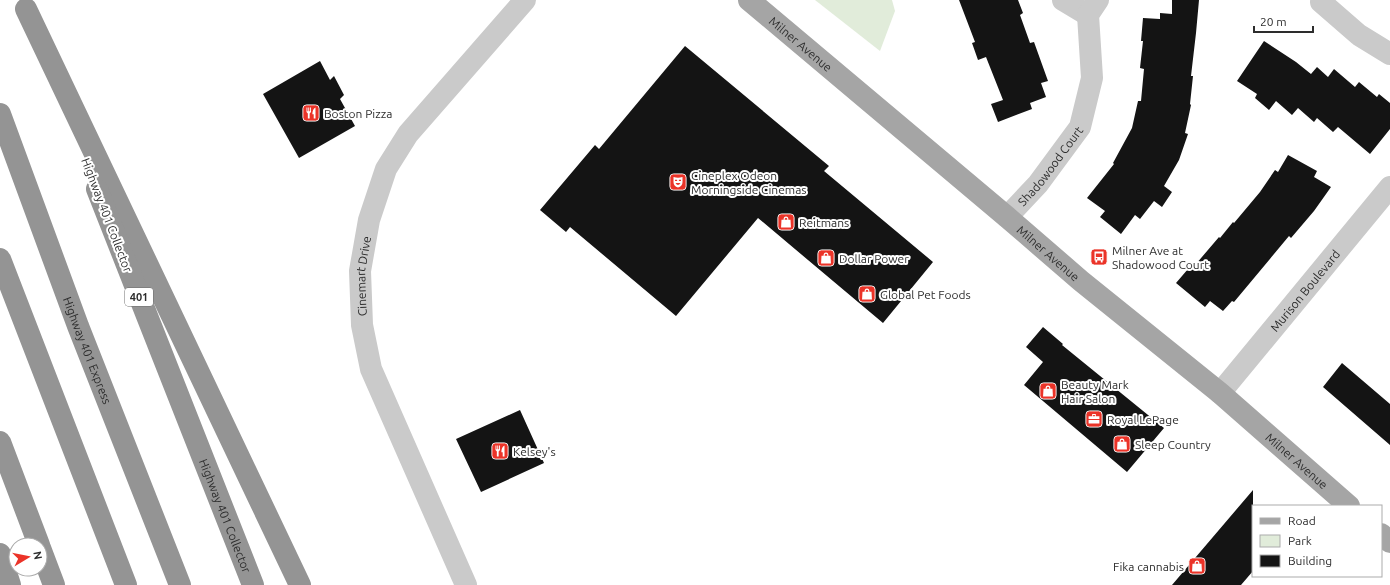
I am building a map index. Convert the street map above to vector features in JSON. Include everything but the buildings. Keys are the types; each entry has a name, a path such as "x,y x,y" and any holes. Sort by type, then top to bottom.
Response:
{"highway":[{"name":"Highway 401 Collector","path":"24,4 254,585"},
{"path":"24,4 300,585"},
{"name":"Highway 401 Express","path":"0,114 78,326 180,585"},
{"path":"0,259 126,585"},
{"path":"0,442 36,537"},
{"path":"0,554 10,585"},
{"path":"48,569 54,585"}],"main road":[{"name":"Milner Avenue","path":"749,0 1081,281 1220,393 1348,505"},
{"path":"1382,535 1390,542"}],"street":[{"name":"Cinemart Drive","path":"466,585 371,369 362,325 360,271 369,220 386,169 408,134 525,0"},
{"name":"Shadowood Court","path":"1007,217 1038,184 1080,127 1092,78 1093,8 1063,0"},
{"path":"1321,2 1359,35 1390,54"},
{"name":"Murison Boulevard","path":"1220,393 1390,187"}],"green space":[{"path":"815,0 892,0 895,11 880,51"}],"place":[{"name":"Boston Pizza","path":"311,113"},
{"name":"Cineplex Odeon Morningside Cinemas","path":"678,182"},
{"name":"Reitmans","path":"786,222"},
{"name":"Milner Ave at Shadowood Court","path":"1099,257"},
{"name":"Dollar Power","path":"826,258"},
{"name":"Global Pet Foods","path":"867,294"},
{"name":"Beauty Mark Hair Salon","path":"1048,391"},
{"name":"Royal LePage","path":"1094,419"},
{"name":"Sleep Country","path":"1122,444"},
{"name":"Kelsey's","path":"500,451"},
{"name":"Fika cannabis","path":"1197,566"}]}
